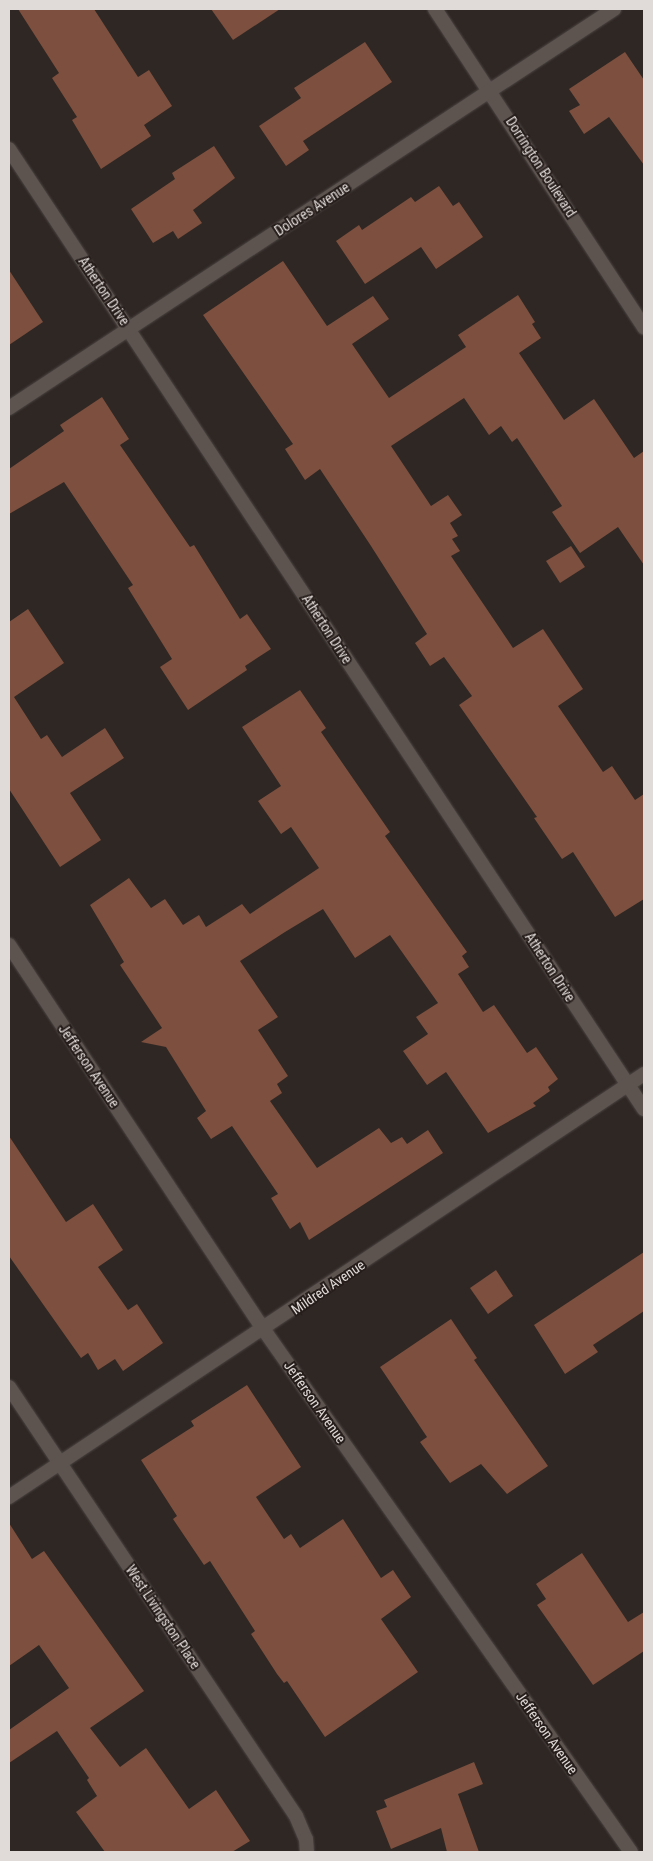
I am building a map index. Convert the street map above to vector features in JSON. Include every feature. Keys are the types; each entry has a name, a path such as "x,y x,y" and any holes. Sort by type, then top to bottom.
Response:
{"street":[{"name":"Dorrington Boulevard","path":"435,9 492,92 644,327"},
{"name":"Dolores Avenue","path":"9,408 492,92 614,9"},
{"name":"Atherton Drive","path":"9,149 644,1109"},
{"name":"Jefferson Avenue","path":"9,945 264,1330 631,1852"},
{"name":"Mildred Avenue","path":"9,1497 264,1330 644,1074"},
{"name":"West Livingston Place","path":"9,1387 296,1816 306,1839 307,1852"}],"building":[{"path":"18,9 94,9 138,77 149,70 172,106 144,125 151,136 101,169 72,120 77,117 52,78 59,73"},
{"path":"211,9 280,9 233,40"},
{"path":"365,42 392,82 303,141 309,150 286,166 259,126 301,98 294,88"},
{"path":"625,52 644,80 644,165 609,117 584,134 569,111 580,105 569,89"},
{"path":"214,146 235,178 193,210 202,223 178,239 173,231 153,243 131,209 175,179 172,173"},
{"path":"439,186 453,206 459,202 483,237 436,269 421,247 365,284 336,241 359,225 362,230 411,197 415,202"},
{"path":"283,261 327,326 373,296 389,319 352,344 389,398 466,347 458,335 518,295 535,322 532,324 541,338 519,353 564,420 594,399 634,458 644,451 644,565 618,527 580,553 552,512 562,506 517,438 512,442 501,426 489,435 464,398 391,446 431,506 448,495 462,515 450,523 458,536 452,539 460,551 451,556 513,648 543,629 583,689 558,706 603,772 612,766 635,800 644,794 644,899 615,917 573,852 562,859 534,818 537,817 459,705 472,696 444,657 430,666 415,643 427,634 371,546 320,469 305,480 285,449 293,444 203,315"},
{"path":"9,270 43,322 9,345"},
{"path":"102,397 129,439 120,445 190,547 194,545 240,619 247,614 271,649 245,666 247,670 188,710 160,667 172,659 128,588 133,585 64,482 9,514 9,469 64,431 60,425"},
{"path":"571,546 585,567 560,583 546,561"},
{"path":"28,609 64,663 14,697 41,739 47,735 62,757 105,728 124,758 70,793 101,840 60,867 9,789 9,622"},
{"path":"300,690 326,728 321,732 390,832 385,836 467,952 462,956 469,967 458,974 483,1012 494,1005 527,1053 536,1047 558,1079 548,1087 550,1091 533,1103 536,1106 488,1133 446,1072 427,1085 403,1051 428,1034 416,1017 438,1003 390,935 355,958 323,909 240,961 278,1017 258,1030 288,1076 277,1084 282,1093 270,1101 317,1168 379,1128 391,1143 402,1137 407,1144 428,1130 443,1153 309,1240 300,1222 290,1229 271,1198 278,1194 232,1126 211,1139 197,1118 206,1111 166,1047 141,1042 162,1028 120,965 124,962 90,905 129,878 151,908 165,899 183,925 199,915 206,927 242,904 250,914 319,868 291,827 281,834 258,801 281,786 242,727"},
{"path":"9,1136 66,1222 93,1204 123,1250 98,1267 128,1310 137,1304 163,1343 123,1371 115,1359 98,1370 88,1353 81,1358 9,1256"},
{"path":"644,1252 644,1311 593,1345 598,1352 565,1374 534,1325"},
{"path":"496,1270 513,1296 488,1314 470,1288"},
{"path":"451,1319 477,1358 474,1360 548,1466 507,1494 481,1464 450,1483 420,1442 427,1437 380,1367"},
{"path":"247,1385 301,1467 256,1497 284,1539 291,1534 300,1548 343,1519 381,1578 393,1570 411,1597 381,1619 418,1672 325,1737 287,1681 284,1683 277,1674 251,1634 255,1631 210,1561 204,1565 173,1519 177,1516 141,1460 194,1426 191,1421"},
{"path":"9,1523 32,1559 44,1551 144,1691 90,1728 120,1767 146,1748 189,1809 216,1790 250,1841 232,1852 105,1852 76,1812 97,1796 87,1780 89,1778 57,1731 9,1763 9,1730 69,1688 39,1645 9,1666"},
{"path":"582,1553 628,1622 644,1612 644,1651 593,1685 537,1605 546,1599 536,1584"},
{"path":"474,1762 483,1784 458,1794 479,1852 447,1852 441,1828 391,1849 376,1811 387,1807 384,1800"}]}
